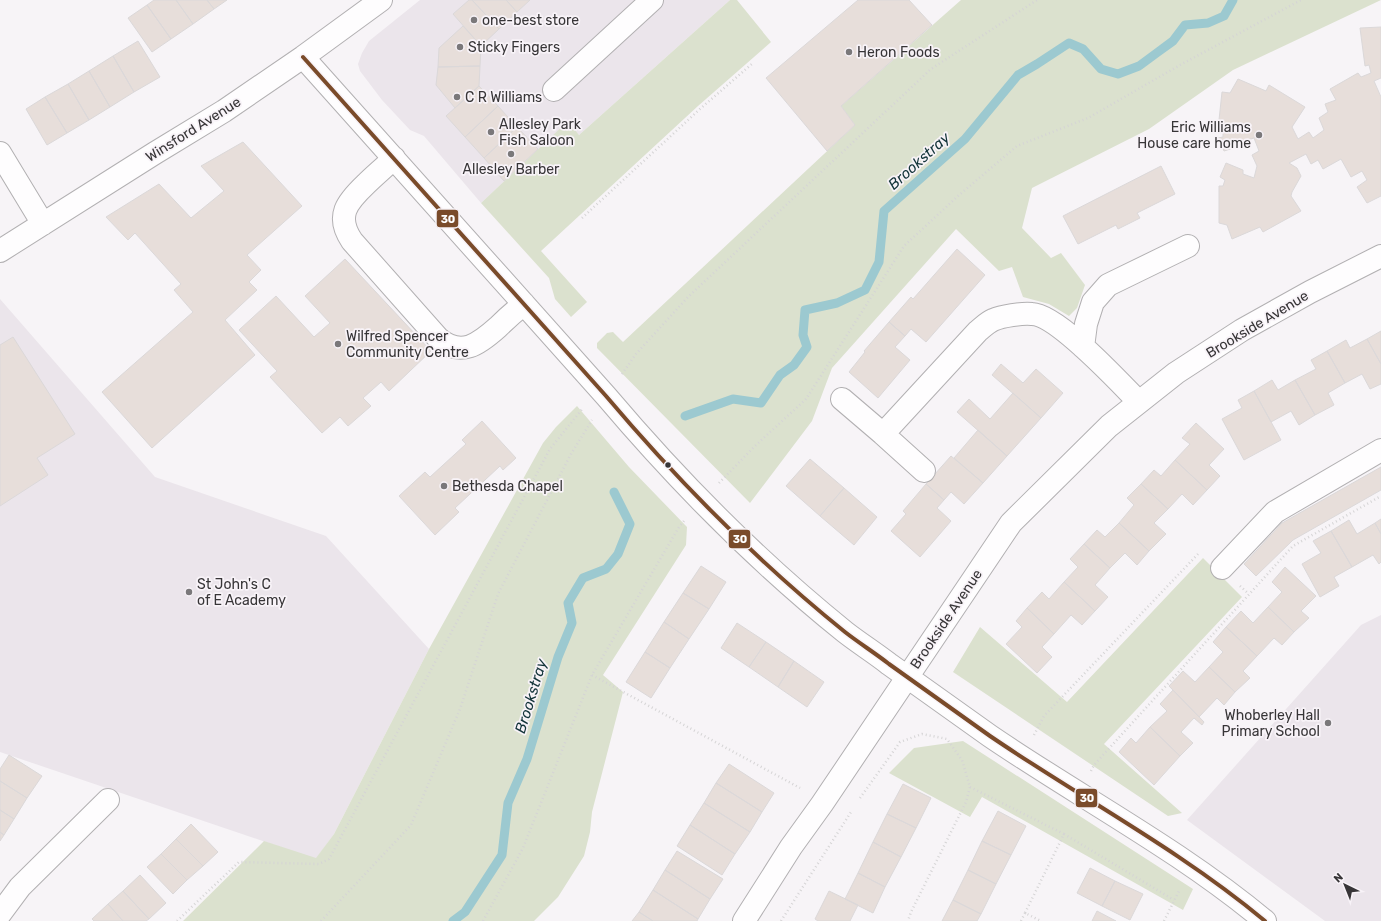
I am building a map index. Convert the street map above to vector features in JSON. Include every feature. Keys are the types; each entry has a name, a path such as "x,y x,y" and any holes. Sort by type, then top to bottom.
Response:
{"street":[{"name":"Winsford Avenue","path":"0,251 224,111 303,57 380,0"},
{"path":"554,90 652,0"},
{"path":"303,57 606,396 631,426 675,473 792,588 846,633 992,737 1079,792 1192,867 1246,905 1265,921"},
{"path":"0,153 43,224"},
{"path":"394,158 348,203 344,211 343,221 346,233 352,242 438,338 452,347 470,347 478,343 524,304"},
{"path":"1083,347 1086,324 1093,302 1108,285 1188,246"},
{"name":"Brookside Avenue","path":"744,921 791,847 822,804 1011,523 1109,426 1176,373 1242,330 1310,292 1381,256"},
{"path":"883,434 978,331 993,320 1014,315 1033,314 1046,318 1083,347 1139,402"},
{"path":"842,399 924,471"},
{"path":"1222,568 1275,512 1381,450"},
{"path":"0,914 20,887 108,800"}],"path":[{"path":"320,921 412,826 460,709 498,594 571,454 606,396 636,354 688,297 925,74 1037,0"},
{"path":"582,218 700,108 753,63"},
{"path":"177,921 239,862 319,864 329,859 550,449 584,408 606,396"},
{"path":"1079,792 1094,765 1293,546 1381,496"},
{"path":"1023,756 1044,716 1202,550 1249,594"},
{"path":"592,675 801,789 822,804"},
{"path":"859,800 900,742 922,734 947,739 962,760 970,787 966,802 911,912 908,921"},
{"path":"970,787 1064,834 1174,900"},
{"path":"781,921 855,806"},
{"path":"1021,921 1064,834"},
{"path":"1164,921 1192,867"},
{"path":"1025,913 1041,921"}],"shaded area":[{"path":"420,0 730,0 579,135 568,122 481,203 424,136 410,130 382,100 360,71 358,64 369,41"},
{"name":"St John's C of E Academy","path":"0,299 155,477 326,536 429,649 334,834 316,859 0,752"},
{"name":"Whoberley Hall Primary School","path":"1381,615 1381,921 1325,921 1187,820 1361,625"}],"green space":[{"path":"730,0 737,0 771,42 698,106 541,251 587,302 571,317 555,299 549,278 481,203 568,121 579,135"},
{"path":"961,0 1381,0 1233,70 1149,129 1032,188 1022,228 1051,258 1061,253 1085,285 1077,308 1069,316 1049,304 1023,297 1012,267 999,271 956,229 832,368 812,421 750,503 597,348 597,343 607,333 613,332 623,342 855,125 841,106"},
{"path":"577,406 629,467 687,527 686,545 603,675 623,692 592,812 590,832 584,856 558,897 534,921 183,921 264,841 316,858 334,834 429,649 543,443 556,427"},
{"path":"1203,558 1242,597 1104,744 1182,813 1168,816 953,672 980,627 1067,702"},
{"path":"963,741 1193,889 1183,910 982,797 970,817 889,773 914,748"}],"building":[{"path":"154,0 176,0 193,24 171,39 147,5"},
{"path":"176,0 207,0 214,9 193,24"},
{"path":"207,0 227,0 214,9"},
{"name":"one-best store","path":"469,0 472,0 499,29 481,46 453,14"},
{"path":"472,0 506,0 517,12 499,29"},
{"path":"506,0 530,0 517,12"},
{"name":"Heron Foods","path":"858,0 909,0 932,25 841,106 855,125 827,151 766,78"},
{"path":"147,5 171,39 152,52 128,18"},
{"name":"Sticky Fingers","path":"463,26 481,46 480,66 438,67 439,48"},
{"name":"Eric Williams House care home","path":"1381,27 1381,78 1374,81 1381,97 1381,196 1367,203 1357,187 1367,180 1362,171 1351,177 1341,159 1323,169 1318,160 1311,164 1306,154 1289,163 1297,168 1301,176 1291,196 1301,211 1263,232 1260,227 1232,239 1227,225 1219,223 1219,186 1223,186 1225,180 1220,177 1226,163 1243,170 1243,174 1254,178 1257,166 1252,155 1259,151 1254,138 1241,142 1243,145 1224,151 1218,138 1223,137 1223,121 1219,120 1222,92 1230,93 1238,79 1266,91 1269,85 1305,107 1292,127 1298,139 1309,132 1313,138 1324,130 1319,118 1328,112 1325,104 1336,100 1330,89 1358,73 1361,77 1371,73 1369,65 1365,66 1360,28"},
{"path":"138,41 160,77 134,92 113,56"},
{"path":"113,56 134,92 110,107 89,71"},
{"name":"C R Williams","path":"480,66 479,86 455,108 436,85 438,67"},
{"path":"89,71 110,107 89,120 68,84"},
{"path":"68,84 89,120 67,133 45,97"},
{"path":"479,86 498,106 465,137 446,116"},
{"path":"45,97 67,133 47,145 26,109"},
{"name":"Allesley Park Fish Saloon","path":"498,106 517,127 484,158 465,137"},
{"name":"Allesley Barber","path":"517,127 538,149 504,181 484,158"},
{"path":"243,142 302,206 247,255 261,270 249,282 257,290 225,320 255,355 152,448 102,392 193,312 174,290 181,284 135,233 128,240 106,217 159,184 191,218 224,191 201,166"},
{"path":"1161,166 1175,194 1137,213 1140,218 1118,229 1116,225 1078,244 1063,216"},
{"path":"957,249 985,275 926,342 911,329 905,336 889,322 911,297 913,299"},
{"name":"Wilfred Spencer Community Centre","path":"345,259 431,351 389,391 381,382 363,398 371,406 348,426 340,417 322,433 270,377 277,371 239,330 276,296 314,337 330,323 305,296"},
{"path":"889,322 905,336 895,347 910,360 878,398 849,372 865,352 864,351"},
{"path":"1381,331 1381,364 1367,339"},
{"path":"13,337 75,434 37,458 48,475 0,506 0,345"},
{"path":"1367,339 1381,364 1381,384 1370,389 1362,374 1345,383 1327,351 1346,340 1350,348"},
{"path":"1327,351 1345,383 1328,393 1334,405 1315,415 1295,380 1316,369 1311,360"},
{"path":"1001,364 1023,383 1036,369 1063,393 1041,418 992,375"},
{"path":"1272,380 1278,390 1295,380 1315,415 1299,425 1291,411 1271,422 1254,391"},
{"path":"1254,391 1281,440 1244,460 1222,419 1242,408 1238,400"},
{"path":"1013,393 1041,418 1007,456 957,412 969,399 990,419"},
{"name":"Bethesda Chapel","path":"482,421 516,458 503,470 500,466 455,508 459,512 435,535 399,496 425,472 430,477 466,444 462,440"},
{"path":"1196,423 1224,449 1209,465 1220,476 1207,490 1175,460 1190,444 1182,438"},
{"path":"978,430 1007,456 983,483 954,458"},
{"path":"951,456 983,483 964,504 951,492 944,500 926,484"},
{"path":"810,459 844,488 820,516 786,486"},
{"path":"1175,460 1207,490 1193,505 1182,494 1168,509 1141,484 1154,470 1161,476"},
{"path":"1381,467 1381,490 1293,540 1256,576 1244,564 1282,523"},
{"path":"926,484 944,500 937,508 951,521 920,557 891,531 906,514 903,511"},
{"path":"1141,484 1168,509 1154,523 1166,534 1149,551 1119,523 1134,505 1127,498"},
{"path":"844,488 877,517 854,545 820,516"},
{"path":"1381,519 1381,534 1375,523"},
{"path":"1349,520 1357,534 1375,523 1381,534 1381,562 1379,564 1373,555 1352,567 1331,531"},
{"path":"1119,523 1149,551 1137,565 1125,553 1110,568 1084,544 1097,530 1105,537"},
{"path":"1331,531 1352,567 1334,577 1339,586 1320,597 1302,564 1321,553 1313,541"},
{"path":"1084,544 1110,568 1095,585 1108,597 1095,611 1064,582 1078,567 1070,559"},
{"path":"701,566 726,582 709,609 683,593"},
{"path":"1285,567 1316,596 1301,611 1309,618 1294,632 1268,607 1282,592 1272,582"},
{"path":"1064,582 1095,611 1082,625 1071,615 1054,634 1027,608 1042,592 1049,599"},
{"path":"683,593 709,609 689,639 664,622"},
{"path":"1268,607 1294,632 1282,645 1274,638 1257,656 1226,627 1241,611 1253,623"},
{"path":"1027,608 1054,634 1042,647 1052,657 1037,673 1006,644 1022,627 1016,621"},
{"path":"664,622 689,639 670,668 645,652"},
{"path":"737,623 766,642 749,667 721,648"},
{"path":"1226,627 1257,656 1243,671 1250,678 1235,692 1209,667 1223,652 1213,642"},
{"path":"766,642 794,661 778,687 749,667"},
{"path":"645,652 670,668 651,698 626,682"},
{"path":"794,661 824,682 807,707 778,687"},
{"path":"1209,667 1235,692 1224,705 1217,698 1199,717 1169,686 1183,671 1195,682"},
{"path":"1173,690 1204,722 1202,725 1194,718 1181,732 1193,743 1180,756 1150,727 1167,711 1160,704"},
{"path":"1150,727 1180,756 1154,785 1119,752 1131,738 1136,743"},
{"path":"9,755 42,776 27,798 0,781 0,769"},
{"path":"729,764 774,793 762,812 716,783"},
{"path":"0,781 27,798 14,819 0,810"},
{"path":"716,783 762,812 750,832 704,803"},
{"path":"903,784 931,798 916,828 887,814"},
{"path":"704,803 750,832 735,854 690,825"},
{"path":"0,810 14,819 4,835 0,832"},
{"path":"998,811 1026,826 1011,855 982,841"},
{"path":"887,814 916,828 901,857 873,842"},
{"path":"191,824 218,852 203,866 176,839"},
{"path":"690,825 735,854 722,875 677,846"},
{"path":"0,832 4,835 0,841"},
{"path":"176,839 203,866 187,880 161,854"},
{"path":"982,841 1011,855 996,884 968,870"},
{"path":"873,842 901,857 885,887 858,873"},
{"path":"677,851 723,879 710,899 665,870"},
{"path":"161,854 187,880 173,894 147,867"},
{"path":"1090,868 1115,881 1102,906 1077,893"},
{"path":"665,870 710,899 698,919 653,890"},
{"path":"968,870 996,884 981,914 953,900"},
{"path":"858,873 885,887 873,913 845,899"},
{"path":"140,875 166,903 149,919 123,891"},
{"path":"1115,881 1143,894 1130,920 1102,906"},
{"path":"653,890 698,919 697,921 653,921 639,912"},
{"path":"123,891 149,919 146,921 123,921 108,904"},
{"path":"829,891 858,905 850,921 818,921 815,919"},
{"path":"953,900 981,914 977,921 942,921"},
{"path":"108,904 123,921 94,921 92,919"},
{"path":"1097,911 1116,921 1092,921"},
{"path":"639,912 653,921 632,921"}],"waterway":[{"name":"Brookstray","path":"685,416 733,399 761,403 780,375 794,365 807,347 803,335 805,310 837,303 865,290 879,262 884,211 965,139 1018,75 1069,43 1083,49 1101,69 1118,74 1139,66 1173,41 1185,25 1208,23 1224,16 1233,0"},
{"name":"Brookstray","path":"453,921 465,912 502,855 508,803 527,759 558,657 572,623 568,603 583,578 606,569 618,554 630,524 614,492"}],"transit line":[{"name":"30","path":"303,57 661,459 720,520 781,578 850,636 977,727 1024,759 1165,848 1233,895 1265,921"}],"place":[{"name":"one-best store","path":"474,20"},
{"name":"Sticky Fingers","path":"460,47"},
{"name":"Heron Foods","path":"849,52"},
{"name":"C R Williams","path":"457,97"},
{"name":"Allesley Park Fish Saloon","path":"491,132"},
{"name":"Eric Williams House care home","path":"1259,135"},
{"name":"Allesley Barber","path":"511,154"},
{"name":"Wilfred Spencer Community Centre","path":"338,344"},
{"name":"Bethesda Chapel","path":"444,486"},
{"name":"St John's C of E Academy","path":"189,592"},
{"name":"Whoberley Hall Primary School","path":"1328,723"}]}
